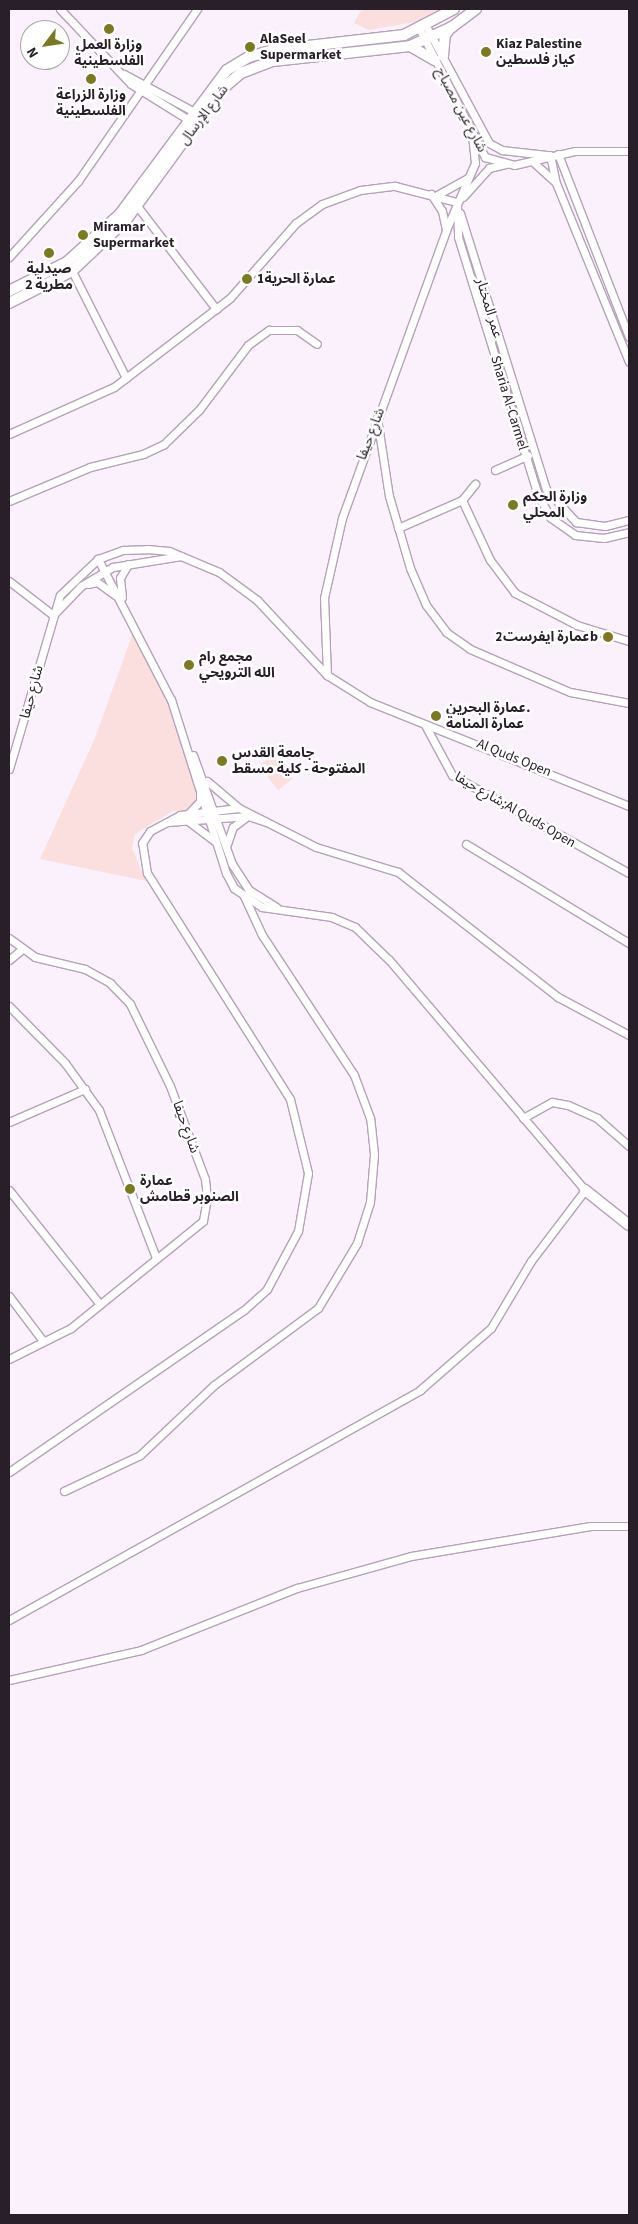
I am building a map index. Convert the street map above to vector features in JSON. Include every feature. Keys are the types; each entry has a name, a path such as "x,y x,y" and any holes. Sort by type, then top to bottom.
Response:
{"main road":[{"name":"شارع الإرسال","path":"9,303 72,271 137,206 227,70 249,56 423,28 454,9"},
{"name":"شارع الإرسال","path":"9,291 36,282 67,262 120,214 194,118 233,78 253,66 410,46 452,27 476,9"},
{"path":"410,46 438,58 445,35 452,27"},
{"path":"584,1190 629,1225"}],"street":[{"path":"60,9 141,90 194,118"},
{"path":"9,257 78,181 141,90 144,82 198,9"},
{"name":"شارع عين مصباح","path":"423,28 472,135 491,160 507,164 532,162 550,155"},
{"name":"شارع عين مصباح","path":"438,58 489,143 502,150 550,155 629,151"},
{"path":"124,74 144,82 194,118"},
{"name":"شارع حيفا","path":"327,675 324,598 342,518 446,230 475,163 472,135"},
{"path":"9,434 66,411 126,378 216,309 296,223 322,204 360,190 395,186 457,202 489,168 491,160 489,143"},
{"path":"558,154 629,337"},
{"path":"550,155 556,184 629,362"},
{"path":"532,162 556,184"},
{"path":"489,168 507,164"},
{"path":"434,195 469,178"},
{"path":"434,195 442,212 446,230"},
{"name":"Sharia Al-Carmel","path":"457,202 458,237 538,495 551,518 575,535 604,538 629,532"},
{"name":"عمر المختار","path":"457,202 546,489 576,522 605,526 629,520"},
{"path":"137,206 216,309"},
{"path":"442,241 449,235 458,237"},
{"path":"72,271 126,378"},
{"path":"9,502 90,467 143,454 164,444 199,410 248,345 269,330 297,330 317,344"},
{"path":"377,417 398,528 417,587 446,632 507,667 570,692 629,703"},
{"path":"495,470 526,456 534,450"},
{"path":"398,528 462,500 475,484"},
{"path":"462,500 490,560 515,593 577,625 629,641"},
{"name":"شارع حيفا","path":"9,769 60,595 98,560 139,549 182,556 219,572 257,600 327,675 370,702"},
{"name":"شارع حيفا","path":"53,615 81,586 105,572 131,562 182,556"},
{"path":"64,1491 140,1455 214,1385 318,1308 357,1243 370,1202 374,1154 370,1118 354,1075 262,935 244,896 226,872 216,842 205,778 190,750 158,670 98,560"},
{"path":"124,607 120,578 131,562"},
{"path":"9,581 53,615"},
{"path":"81,586 97,582 124,607"},
{"name":"Al Quds Open","path":"370,702 425,725 503,752 629,806"},
{"name":"شارع حيفا;Al Quds Open","path":"425,725 452,774 629,873"},
{"path":"190,750 200,790 226,847 249,890 281,910"},
{"path":"205,778 239,808 278,826 316,847 398,872 558,997 629,1035"},
{"path":"187,818 200,801 200,790"},
{"path":"9,1472 244,1310 267,1289 298,1231 308,1173 290,1099 141,859 142,844 150,831 165,822 239,808"},
{"path":"212,814 248,816 278,826"},
{"path":"226,847 233,827 248,816"},
{"path":"187,818 216,842"},
{"path":"466,844 629,943"},
{"path":"9,1620 420,1390 491,1328 531,1261 584,1190 361,932 332,917 262,907 244,896"},
{"name":"شارع حيفا","path":"9,938 21,950 86,969 110,983 130,1004 170,1086 205,1179 206,1210 204,1221 70,1328 9,1359"},
{"path":"9,960 21,950"},
{"path":"9,1006 85,1089 99,1110 156,1258"},
{"path":"9,1122 85,1089"},
{"path":"523,1118 552,1102 568,1105 597,1118 629,1146"},
{"path":"9,1190 99,1304"},
{"path":"9,1296 43,1341"},
{"path":"9,1680 141,1650 297,1588 411,1556 590,1526 629,1526"}],"shaded area":[{"path":"362,9 439,9 415,22 369,30 354,23"},
{"path":"135,627 164,683 200,790 192,811 173,811 135,834 132,848 146,881 40,859 95,738"},
{"path":"274,754 293,778 278,790 259,766"}],"place":[{"name":"وزارة العمل الفلسطينية","path":"109,29"},
{"name":"AlaSeel Supermarket","path":"250,47"},
{"name":"Kiaz Palestine كياز فلسطين","path":"486,52"},
{"name":"وزارة الزراعة الفلسطينية","path":"91,79"},
{"name":"Miramar Supermarket","path":"83,235"},
{"name":"صيدلية مطرية 2","path":"49,253"},
{"name":"عمارة الحرية1","path":"247,279"},
{"name":"وزارة الحكم المحلي","path":"513,505"},
{"name":"عمارة ايفرست2b","path":"608,637"},
{"name":"مجمع رام الله الترويحي","path":"189,665"},
{"name":"عمارة البحرين. عمارة المنامة","path":"436,716"},
{"name":"جامعة القدس المفتوحة - كلية مسقط","path":"222,761"},
{"name":"عمارة الصنوبر قطامش","path":"130,1189"}]}
